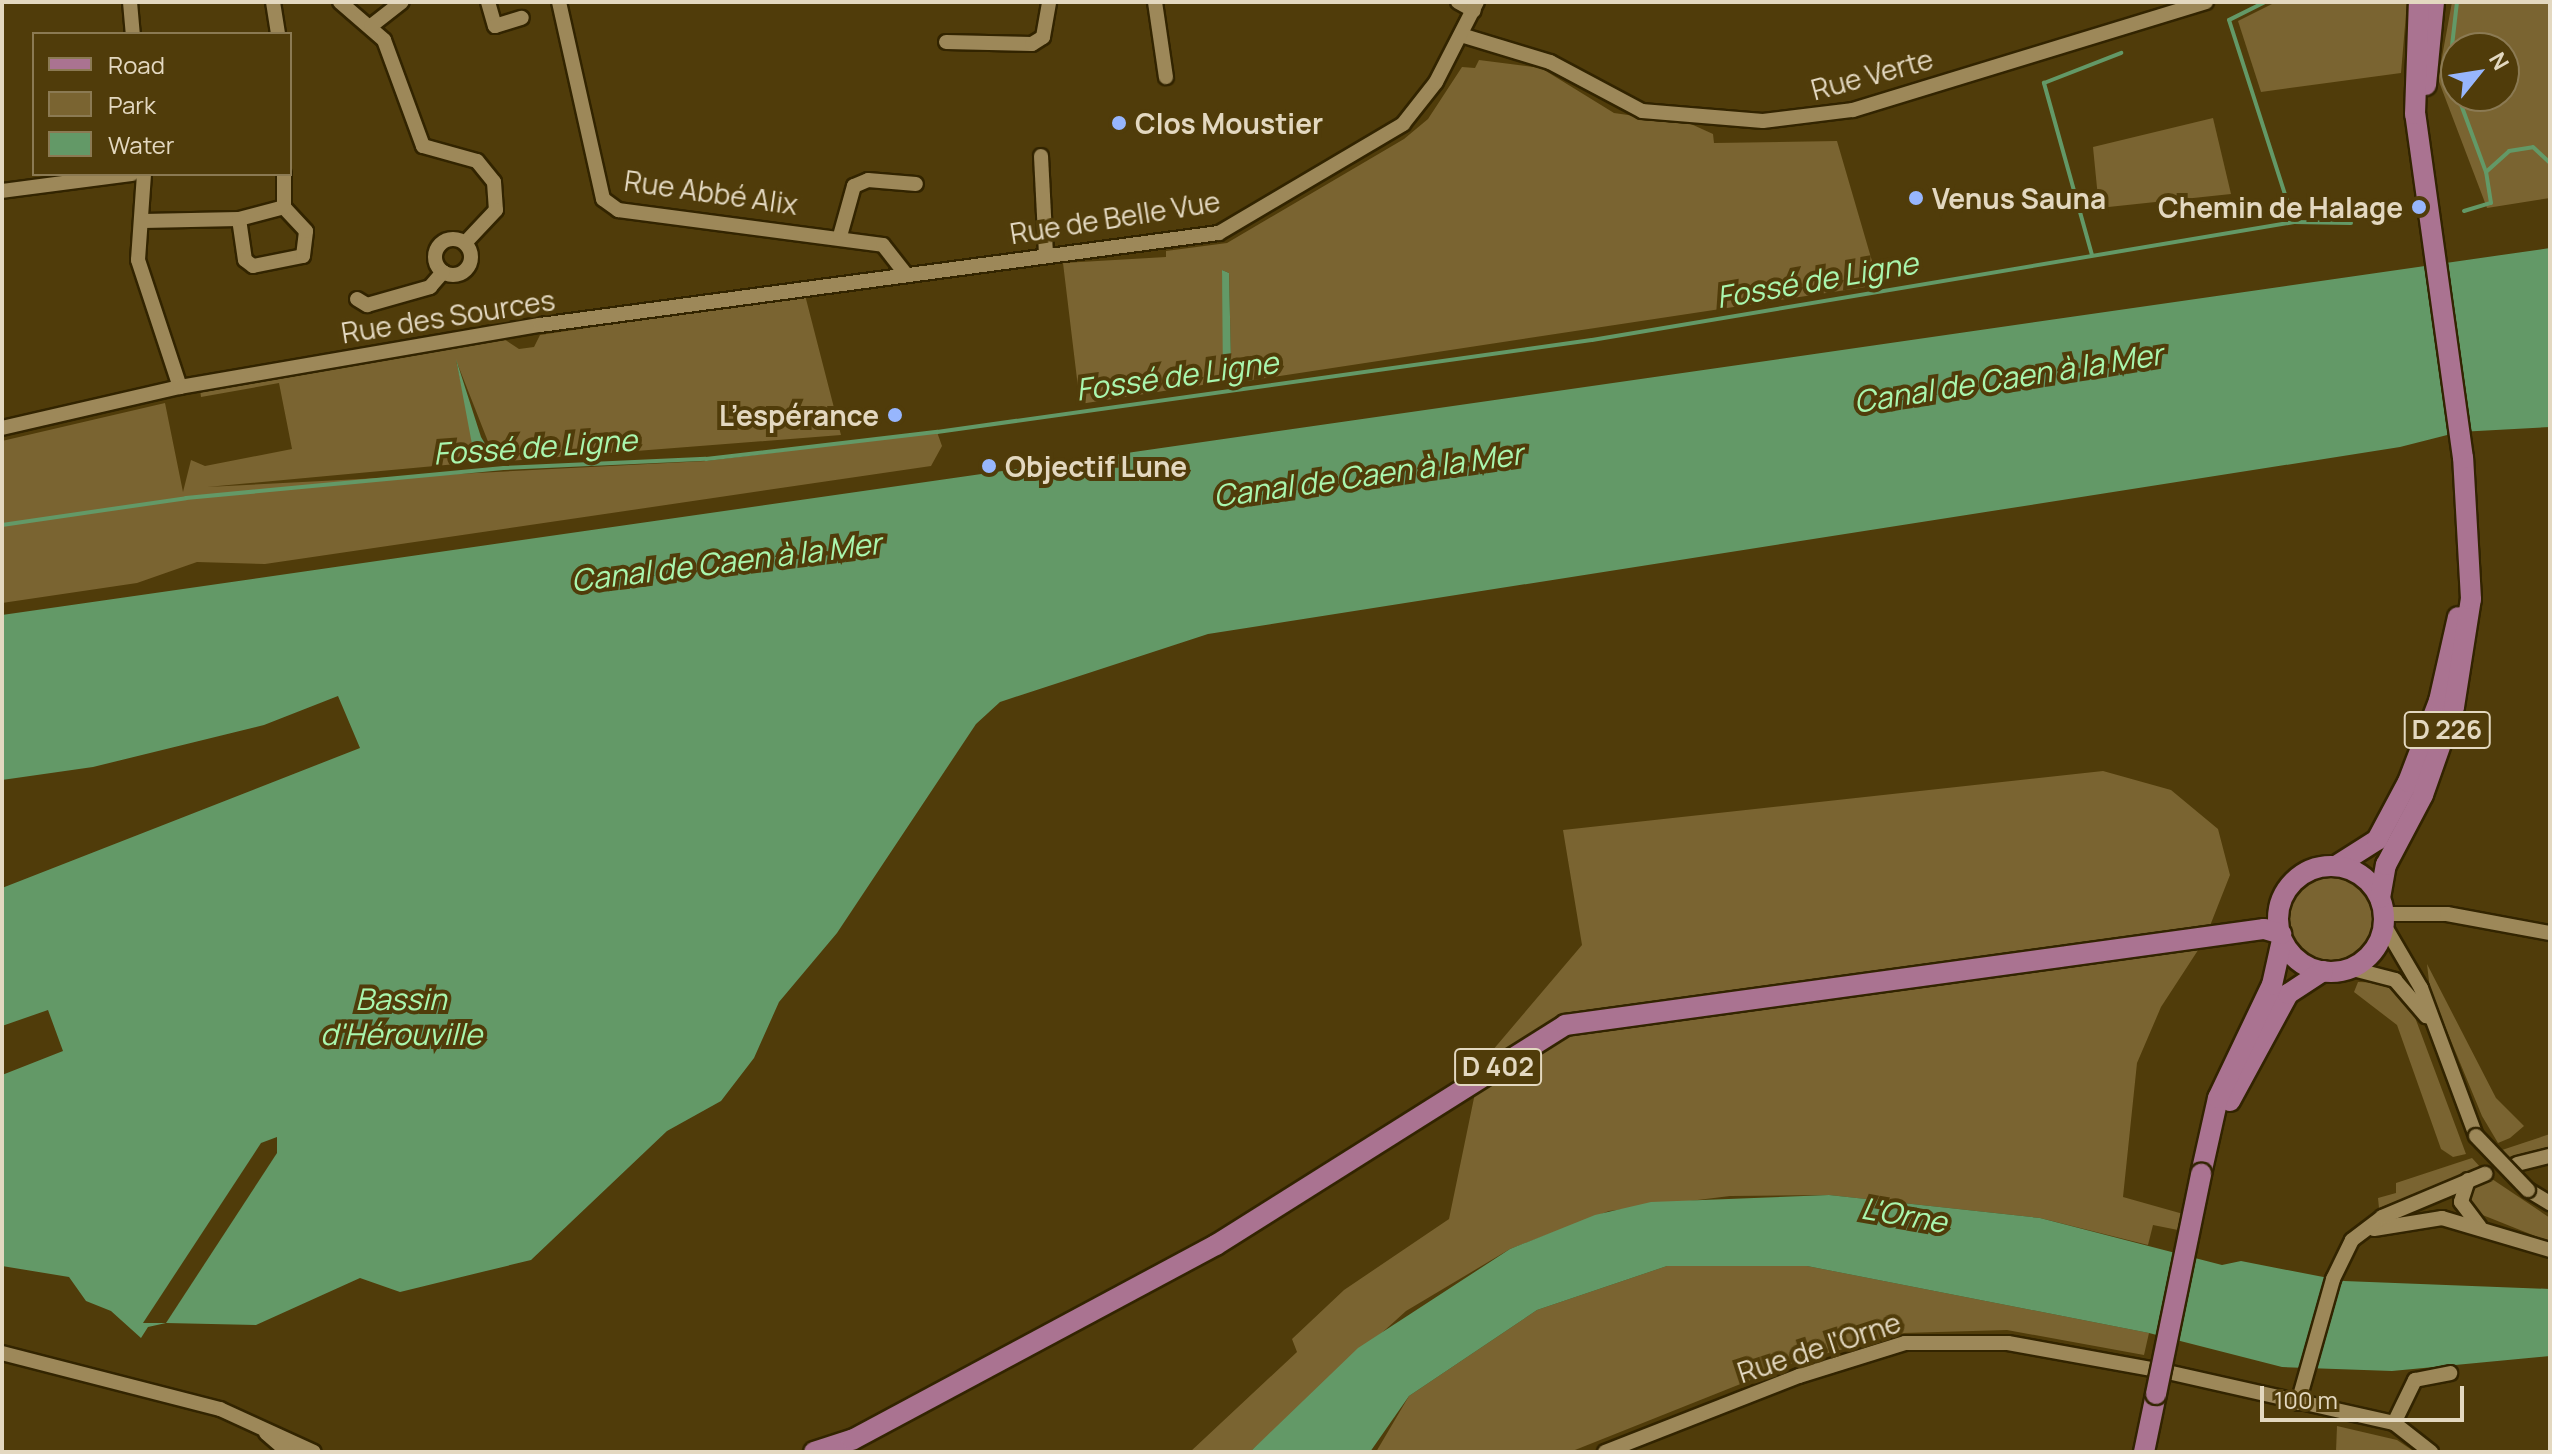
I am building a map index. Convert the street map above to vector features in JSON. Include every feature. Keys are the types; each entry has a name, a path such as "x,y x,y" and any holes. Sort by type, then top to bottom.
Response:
{"main road":[{"name":"D 226","path":"2383,912 2386,865 2423,795 2461,683 2469,625 2468,550 2459,432 2413,79 2419,2"},
{"name":"D 226","path":"2430,217 2426,72 2434,2"},
{"name":"D 226","path":"2336,866 2377,840 2413,772 2445,682 2468,550"},
{"path":"2144,1452 2201,1174 2218,1098 2272,985 2277,930 2296,879 2336,866 2362,876 2383,912 2373,952 2349,968 2323,971 2283,1002 2201,1174"},
{"path":"2277,930 2299,960 2323,971"},
{"name":"D 402","path":"814,1452 852,1440 1216,1245 1565,1025 2277,930"}],"street":[{"path":"130,2 133,32"},
{"path":"273,2 278,32"},
{"path":"340,2 384,40 413,133 437,155 477,161 494,182 496,210 465,243"},
{"path":"371,26 402,2"},
{"path":"488,2 495,26 522,18"},
{"name":"Rue Abbé Alix","path":"559,2 603,199 618,210 840,236 883,245 905,273"},
{"path":"946,42 1032,44 1043,37 1049,2"},
{"path":"1155,2 1166,77"},
{"path":"1458,2 1476,6"},
{"name":"Rue Verte","path":"1461,35 1550,62 1642,111 1763,121 1853,110 2206,2"},
{"name":"Rue de Belle Vue","path":"905,273 1046,256 1239,224 1403,124 1461,35 1476,6"},
{"path":"1041,156 1046,256"},
{"path":"2,191 117,176"},
{"path":"144,176 138,260 180,387"},
{"path":"239,219 245,260 253,266 303,256 306,231 284,207 284,176"},
{"path":"840,236 854,186 868,180 916,184"},
{"path":"143,221 239,219 284,207"},
{"path":"454,238 465,243 469,265 454,275 443,272 434,257 438,246 454,238"},
{"path":"357,299 367,305 430,287 443,272"},
{"name":"Rue des Sources","path":"2,428 180,387 540,325 905,273"},
{"path":"2550,933 2447,914 2383,912 2421,988 2428,1018 2476,1136 2528,1190 2550,1203"},
{"path":"2349,968 2395,980 2428,1018"},
{"path":"2517,1164 2550,1156"},
{"path":"2298,1403 2333,1279 2359,1233 2485,1174"},
{"path":"2468,1180 2461,1202 2480,1227"},
{"path":"2359,1233 2409,1219 2480,1227 2550,1250"},
{"name":"Rue de l'Orne","path":"1605,1452 1799,1376 1905,1343 2008,1343 2151,1369"},
{"path":"2,1353 253,1422 314,1452"},
{"path":"2172,1373 2394,1423 2431,1452"},
{"path":"2394,1423 2415,1380 2450,1373"},
{"path":"253,1422 288,1452"}],"green space":[{"path":"2276,2 2407,2 2401,73 2261,92 2238,21"},
{"path":"2452,2 2550,2 2550,198 2487,208 2451,112 2520,112 2520,32 2447,32"},
{"path":"1479,60 1541,68 1614,113 1691,124 1713,134 1714,143 1837,141 1879,285 1253,380 1231,361 1229,273 1222,270 1228,381 1080,404 1063,263 1166,257 1166,251 1227,243 1404,139 1428,119 1462,67 1475,68"},
{"path":"2213,118 2231,194 2099,208 2093,147"},
{"path":"805,295 841,435 496,462 456,360 478,462 207,487 706,461 937,432 942,446 931,466 265,564 197,562 137,583 2,603 2,441 165,403 183,492 191,460 205,466 292,449 279,383 201,397 200,389 504,339 519,349 534,347 540,335"},
{"path":"2103,771 2171,790 2218,829 2230,875 2204,941 2161,1007 2137,1063 2123,1197 2201,1219 2198,1234 2153,1225 2148,1245 2040,1218 1829,1195 1730,1196 1609,1211 1510,1249 1406,1311 1250,1452 1190,1452 1297,1352 1292,1339 1344,1290 1449,1219 1481,1064 1582,945 1563,830"},
{"path":"2330,873 2347,876 2362,886 2372,901 2375,918 2372,935 2362,950 2347,960 2330,963 2313,960 2298,950 2288,935 2285,918 2288,901 2298,886 2313,876"},
{"path":"2427,964 2496,1098 2524,1126 2510,1138 2498,1143 2482,1116 2430,990"},
{"path":"2358,982 2388,983 2413,1012 2466,1154 2453,1157 2441,1149 2397,1025 2354,992"},
{"path":"2550,1134 2550,1148 2509,1157 2502,1150"},
{"path":"2472,1158 2482,1169 2379,1208 2378,1198 2396,1193 2396,1183"},
{"path":"2489,1177 2550,1218 2550,1242 2470,1210 2466,1193"},
{"path":"1667,1266 1807,1266 2149,1333 2144,1355 2007,1330 1904,1333 1798,1361 1570,1452 1376,1452 1409,1396 1537,1310"},
{"path":"2337,1426 2397,1440 2415,1452 2336,1452"}],"water":[{"path":"2550,248 2550,427 2459,432 2400,447 1208,634 1000,702 976,724 837,933 779,1002 754,1058 721,1101 667,1131 531,1260 400,1292 360,1278 256,1325 166,1323 148,1327 141,1338 111,1311 86,1301 69,1277 2,1266 2,1075 63,1051 48,1010 2,1026 2,888 360,748 338,696 264,725 93,767 2,780 2,615"},
{"path":"1222,270 1229,273 1231,361 1253,380 1223,384"},
{"path":"456,359 481,437 496,462 478,462 474,455"},
{"name":"L'Orne","path":"1829,1195 2040,1218 2222,1265 2241,1261 2344,1281 2550,1289 2550,1356 2392,1371 2282,1367 2149,1333 1807,1266 1667,1266 1537,1310 1409,1396 1370,1452 1250,1452 1358,1348 1510,1249 1595,1215 1651,1202"}],"pier":[{"path":"277,1137 277,1153 166,1323 143,1323 261,1143"}],"waterway":[{"path":"2265,2 2229,20 2294,222"},
{"path":"2457,2 2449,72 2486,172"},
{"path":"2092,255 2044,83 2121,53"},
{"name":"Fossé de Ligne","path":"2464,211 2491,203 2486,172 2509,151 2533,147 2550,163"},
{"name":"Fossé de Ligne","path":"2,525 186,498 504,468 706,459 937,432 1592,340 2294,222 2351,223"}],"place":[{"name":"Clos Moustier","path":"1119,123"},
{"name":"Venus Sauna","path":"1916,198"},
{"name":"Chemin de Halage","path":"2419,207"},
{"name":"L’espérance","path":"895,415"},
{"name":"Objectif Lune","path":"989,466"}],"water label":[{"name":"Canal de Caen à la Mer","path":"2008,378"},
{"name":"Canal de Caen à la Mer","path":"1368,475"},
{"name":"Canal de Caen à la Mer","path":"726,562"},
{"name":"Bassin d'Hérouville","path":"401,1016"}]}
